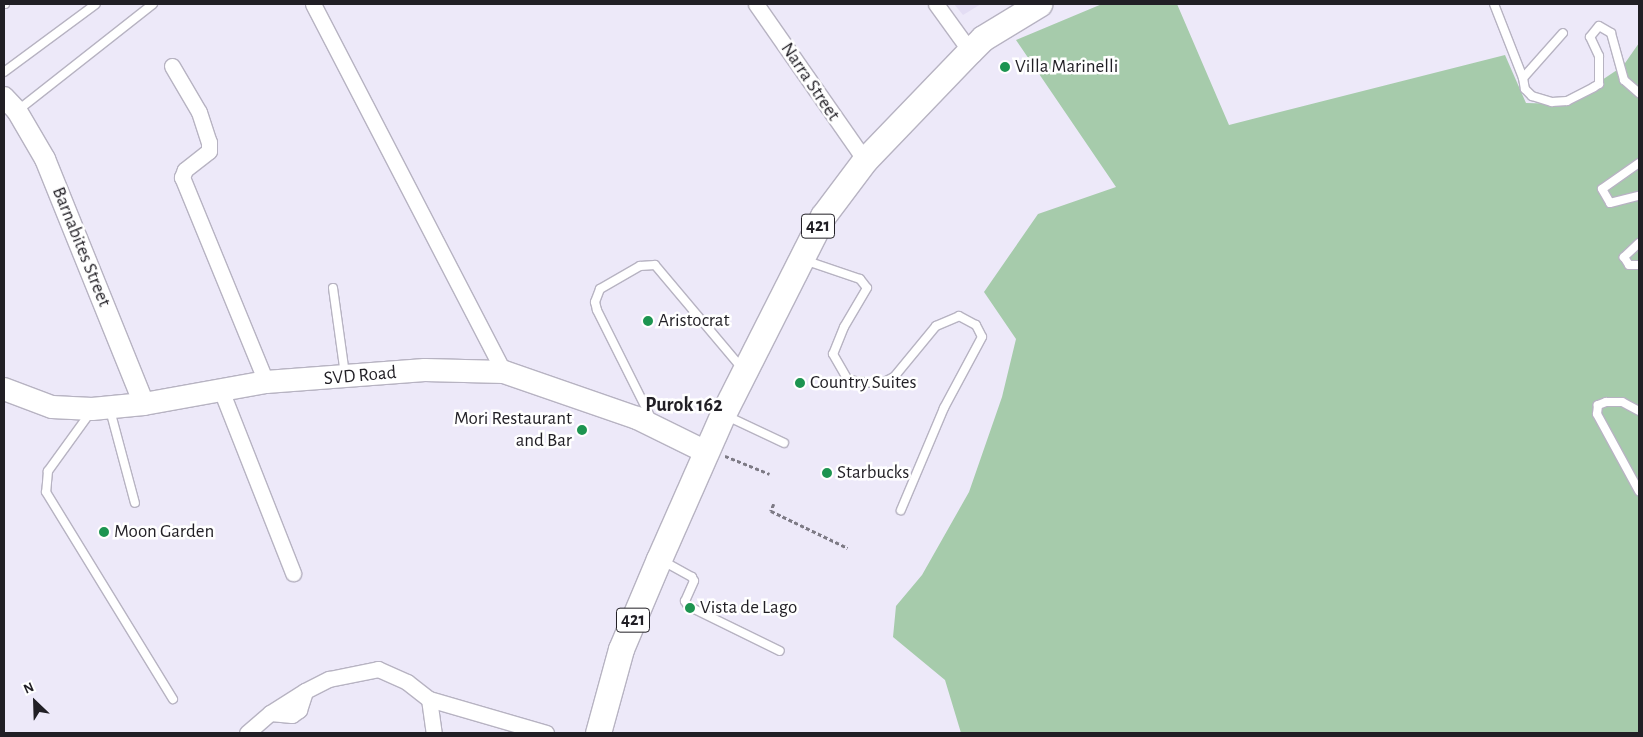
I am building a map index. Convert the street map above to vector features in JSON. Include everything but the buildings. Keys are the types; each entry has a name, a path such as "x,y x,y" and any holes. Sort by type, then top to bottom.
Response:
{"main road":[{"name":"421","path":"598,733 621,649 706,451 744,371 823,216 865,160 983,38 1039,4"},
{"name":"SVD Road","path":"4,389 52,407 101,409 144,404 266,382 346,378 425,370 504,372 656,427 706,451"}],"street":[{"path":"313,4 504,372"},
{"name":"Narra Street","path":"756,4 865,160"},
{"path":"936,4 970,51"},
{"path":"172,66 199,112 209,142 209,151 185,170 182,177 266,382"},
{"name":"Barnabites Street","path":"11,104 45,159 144,404"},
{"path":"221,390 293,573"},
{"path":"248,733 270,713 305,691 329,679 378,670 407,682 429,700 546,733"},
{"path":"429,700 434,733"}],"lane":[{"path":"4,72 96,4"},
{"path":"11,104 153,4"},
{"path":"1494,4 1523,78 1525,89 1532,96 1552,102 1566,101 1599,84 1599,56 1590,37 1599,26 1610,33 1624,80 1639,93"},
{"path":"1523,78 1563,33"},
{"path":"1639,163 1602,189 1610,203 1639,196"},
{"path":"1639,243 1624,258 1629,265 1639,265"},
{"path":"800,259 860,279 867,288 844,327 833,354 848,380 880,384 894,377 936,326 958,316 976,325 982,337 944,408 901,510"},
{"path":"656,427 597,310 595,302 600,289 640,266 655,265 744,371"},
{"path":"333,288 346,378"},
{"path":"1639,411 1622,402 1606,402 1598,405 1597,414 1639,490"},
{"path":"135,503 101,409 48,471 46,492 173,700"},
{"path":"723,414 784,443"},
{"path":"659,559 692,577 694,581 685,601 688,606 780,651"}],"path":[{"path":"706,451 770,474"},
{"path":"774,504 771,511 848,548"}],"shaded area":[{"path":"954,4 981,4 963,15"}],"green space":[{"path":"1102,4 1177,4 1229,125 1505,55 1526,103 1566,104 1623,66 1639,43 1639,733 961,733 945,680 893,637 896,606 922,575 969,492 1002,397 1016,339 984,292 1038,214 1116,187 1016,40"}],"place":[{"name":"Villa Marinelli","path":"1005,67"},
{"name":"Aristocrat","path":"648,321"},
{"name":"Country Suites","path":"800,383"},
{"name":"Mori Restaurant and Bar","path":"582,430"},
{"name":"Starbucks","path":"827,473"},
{"name":"Moon Garden","path":"104,532"},
{"name":"Vista de Lago","path":"690,608"}],"district":[{"name":"Purok 162","path":"684,405"}]}
